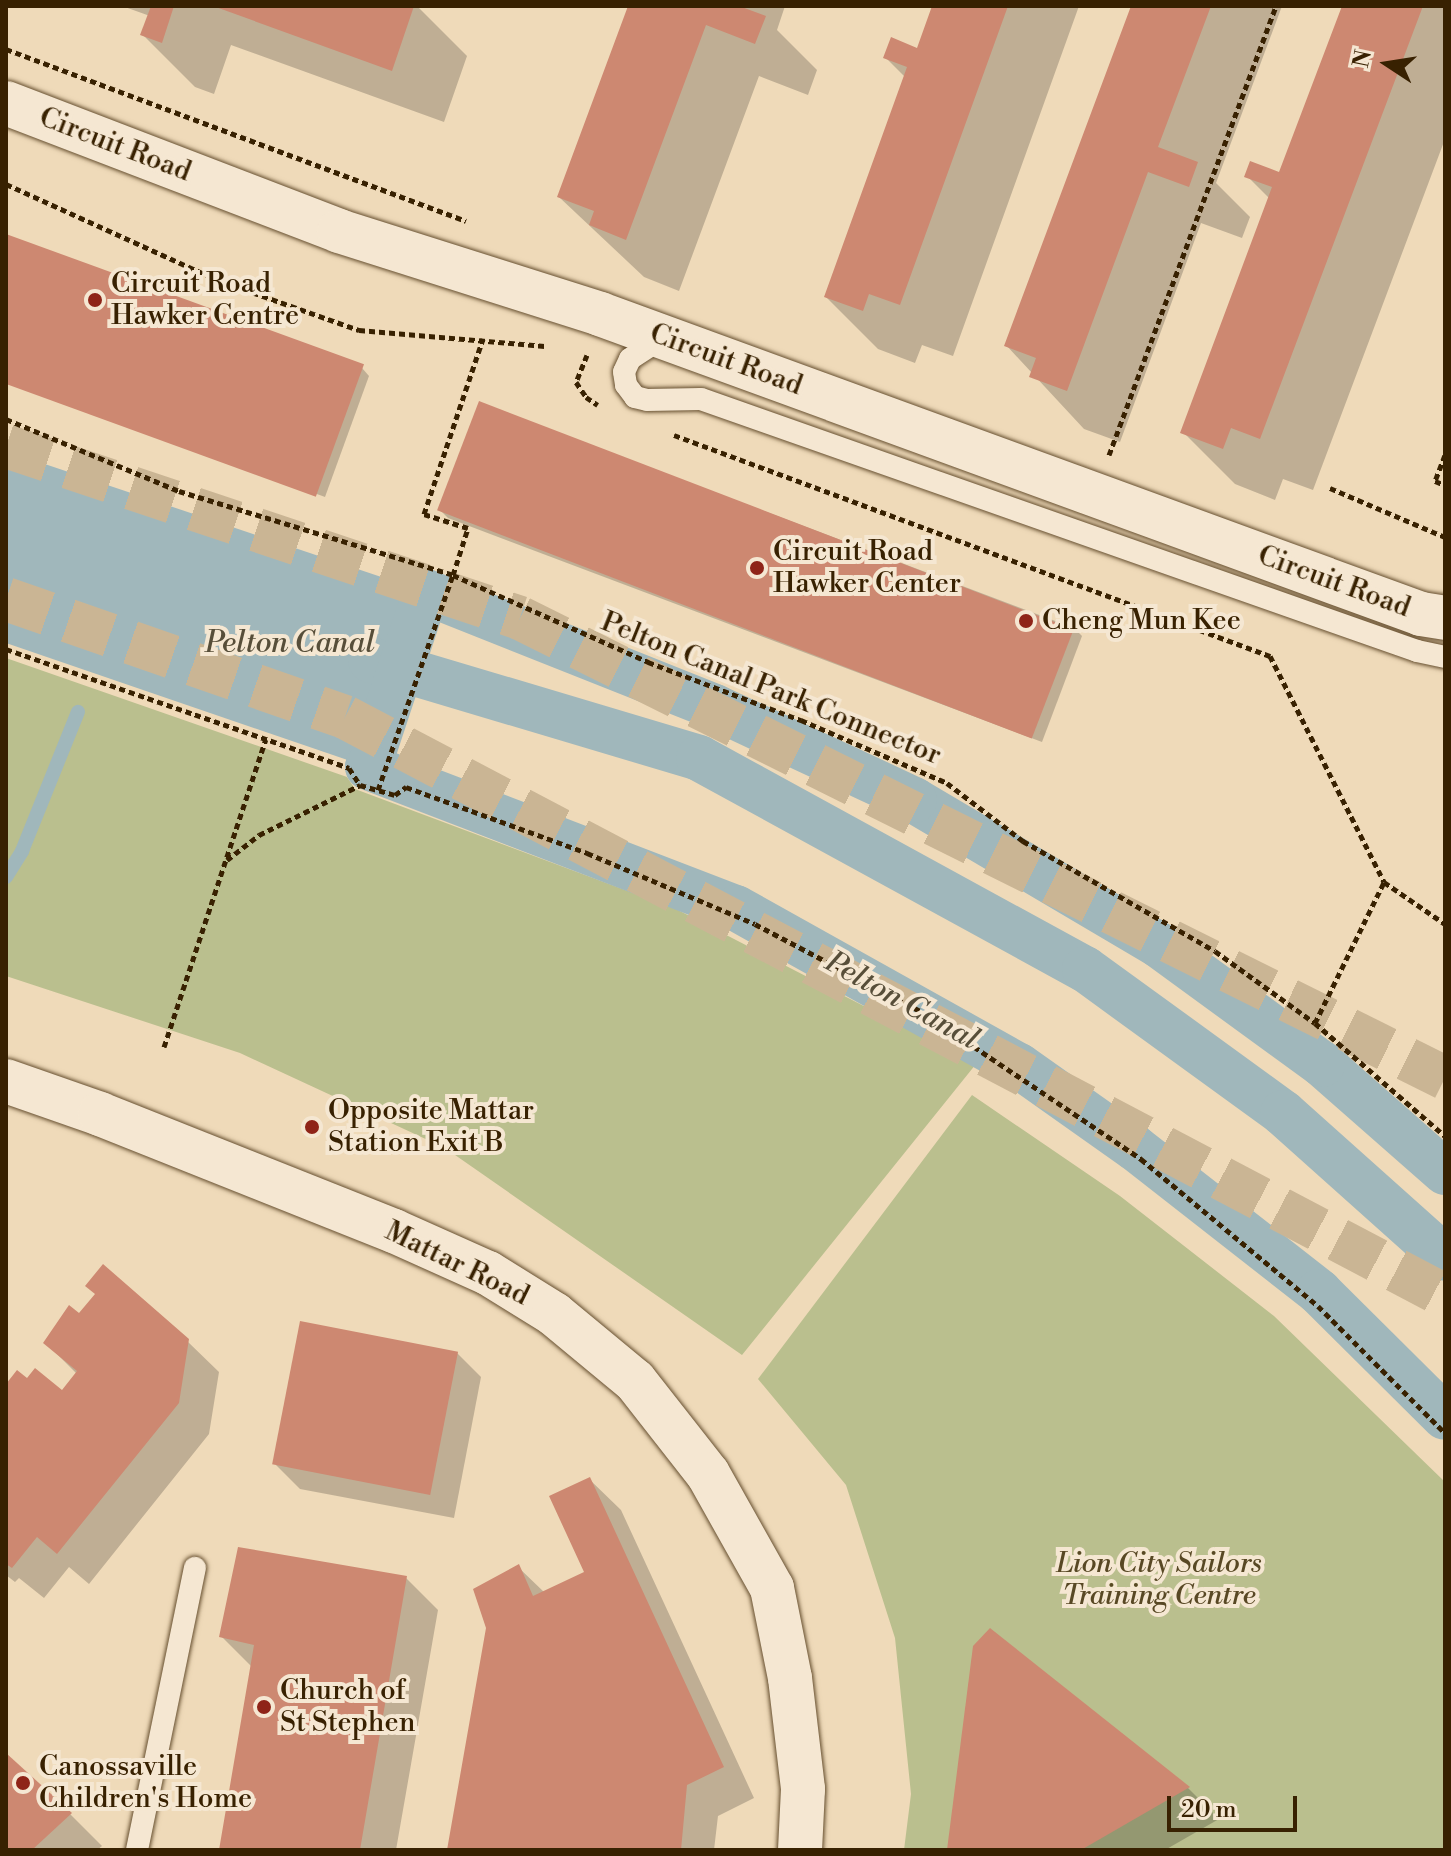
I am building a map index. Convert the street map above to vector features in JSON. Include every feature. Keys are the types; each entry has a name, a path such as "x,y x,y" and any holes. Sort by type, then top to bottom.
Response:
{"street":[{"name":"Circuit Road","path":"6,103 339,231 600,314 1421,614 1445,618"},
{"name":"Mattar Road","path":"6,1081 100,1114 229,1169 394,1231 488,1273 554,1314 635,1381 708,1474 772,1588 790,1678 803,1789 800,1850"}],"lane":[{"path":"663,338 630,359 624,372 626,385 635,397 647,400 701,399 1417,651 1445,657"},
{"path":"137,1850 195,1568"}],"path":[{"path":"1105,467 1276,6"},
{"path":"378,790 468,528 424,514 483,339"},
{"name":"Pelton Canal Park Connector","path":"6,419 179,491 453,575 648,662 801,720 947,783 1023,841 1215,951 1315,1023 1445,1136"},
{"path":"1445,455 1435,481 1445,485"},
{"path":"1330,488 1445,537"},
{"path":"6,649 349,768 360,785 395,795 406,787 587,853 755,924 924,1013 1141,1159 1318,1306 1445,1433"},
{"path":"1270,656 1384,882 1445,924"},
{"path":"164,1047 266,739"},
{"path":"226,860 259,835 360,785"},
{"path":"1315,1023 1384,882"}],"green space":[{"path":"6,658 347,777 355,789 676,909 976,1064 742,1355 445,1148 240,1053 6,976"},
{"name":"Lion City Sailors Training Centre","path":"972,1095 1120,1196 1274,1316 1445,1482 1445,1850 904,1850 911,1794 895,1638 846,1485 758,1379"}],"water":[{"name":"Pelton Canal","path":"6,451 426,592 368,767 6,643"}],"building":[{"path":"151,6 174,6 162,43 140,35"},
{"path":"213,6 414,6 392,71"},
{"path":"628,6 739,6 766,16 755,44 706,25 626,240 589,225 594,211 557,197"},
{"path":"932,6 1008,6 900,305 869,294 863,311 824,297 907,67 883,58 891,37 917,48"},
{"path":"1131,6 1211,6 1158,147 1198,162 1189,187 1148,172 1067,391 1029,377 1036,358 1004,346"},
{"path":"1342,6 1423,6 1260,439 1231,428 1223,449 1180,433 1272,187 1244,177 1250,161 1279,172"},
{"name":"Circuit Road Hawker Centre","path":"6,234 364,364 316,497 6,384"},
{"name":"Circuit Road Hawker Center","path":"479,401 1074,629 1032,739 437,510"},
{"path":"103,1264 189,1339 179,1403 57,1554 37,1537 12,1568 6,1564 6,1384 17,1370 27,1378 35,1368 62,1390 77,1371 43,1343 69,1305 79,1313 95,1294 85,1286"},
{"path":"300,1321 458,1352 430,1495 272,1464"},
{"path":"590,1477 724,1767 687,1785 681,1850 447,1850 486,1628 473,1589 519,1564 533,1596 584,1572 549,1496"},
{"path":"238,1547 407,1576 360,1850 219,1850 254,1645 219,1637"},
{"path":"990,1628 1190,1787 1081,1850 947,1850 973,1646"},
{"name":"Canossaville Children's Home","path":"6,1753 72,1813 32,1850 6,1850"}],"waterway":[{"name":"Pelton Canal","path":"1445,1172 1322,1064 1159,945 914,800 715,707 426,592 368,767 736,908 1019,1066 1135,1148 1319,1292 1445,1417"},
{"name":"Pelton Canal","path":"371,660 699,758 1085,969 1283,1113 1445,1258"},
{"path":"6,877 22,851 78,712"}],"tunnel":[{"path":"6,446 520,618 1445,1078"},
{"path":"6,599 345,717 1445,1296"}],"place":[{"name":"Circuit Road Hawker Centre","path":"95,300"},
{"name":"Circuit Road Hawker Center","path":"757,568"},
{"name":"Cheng Mun Kee","path":"1026,621"},
{"name":"Opposite Mattar Station Exit B","path":"312,1127"},
{"name":"Church of St Stephen","path":"264,1707"},
{"name":"Canossaville Children's Home","path":"23,1783"}]}
